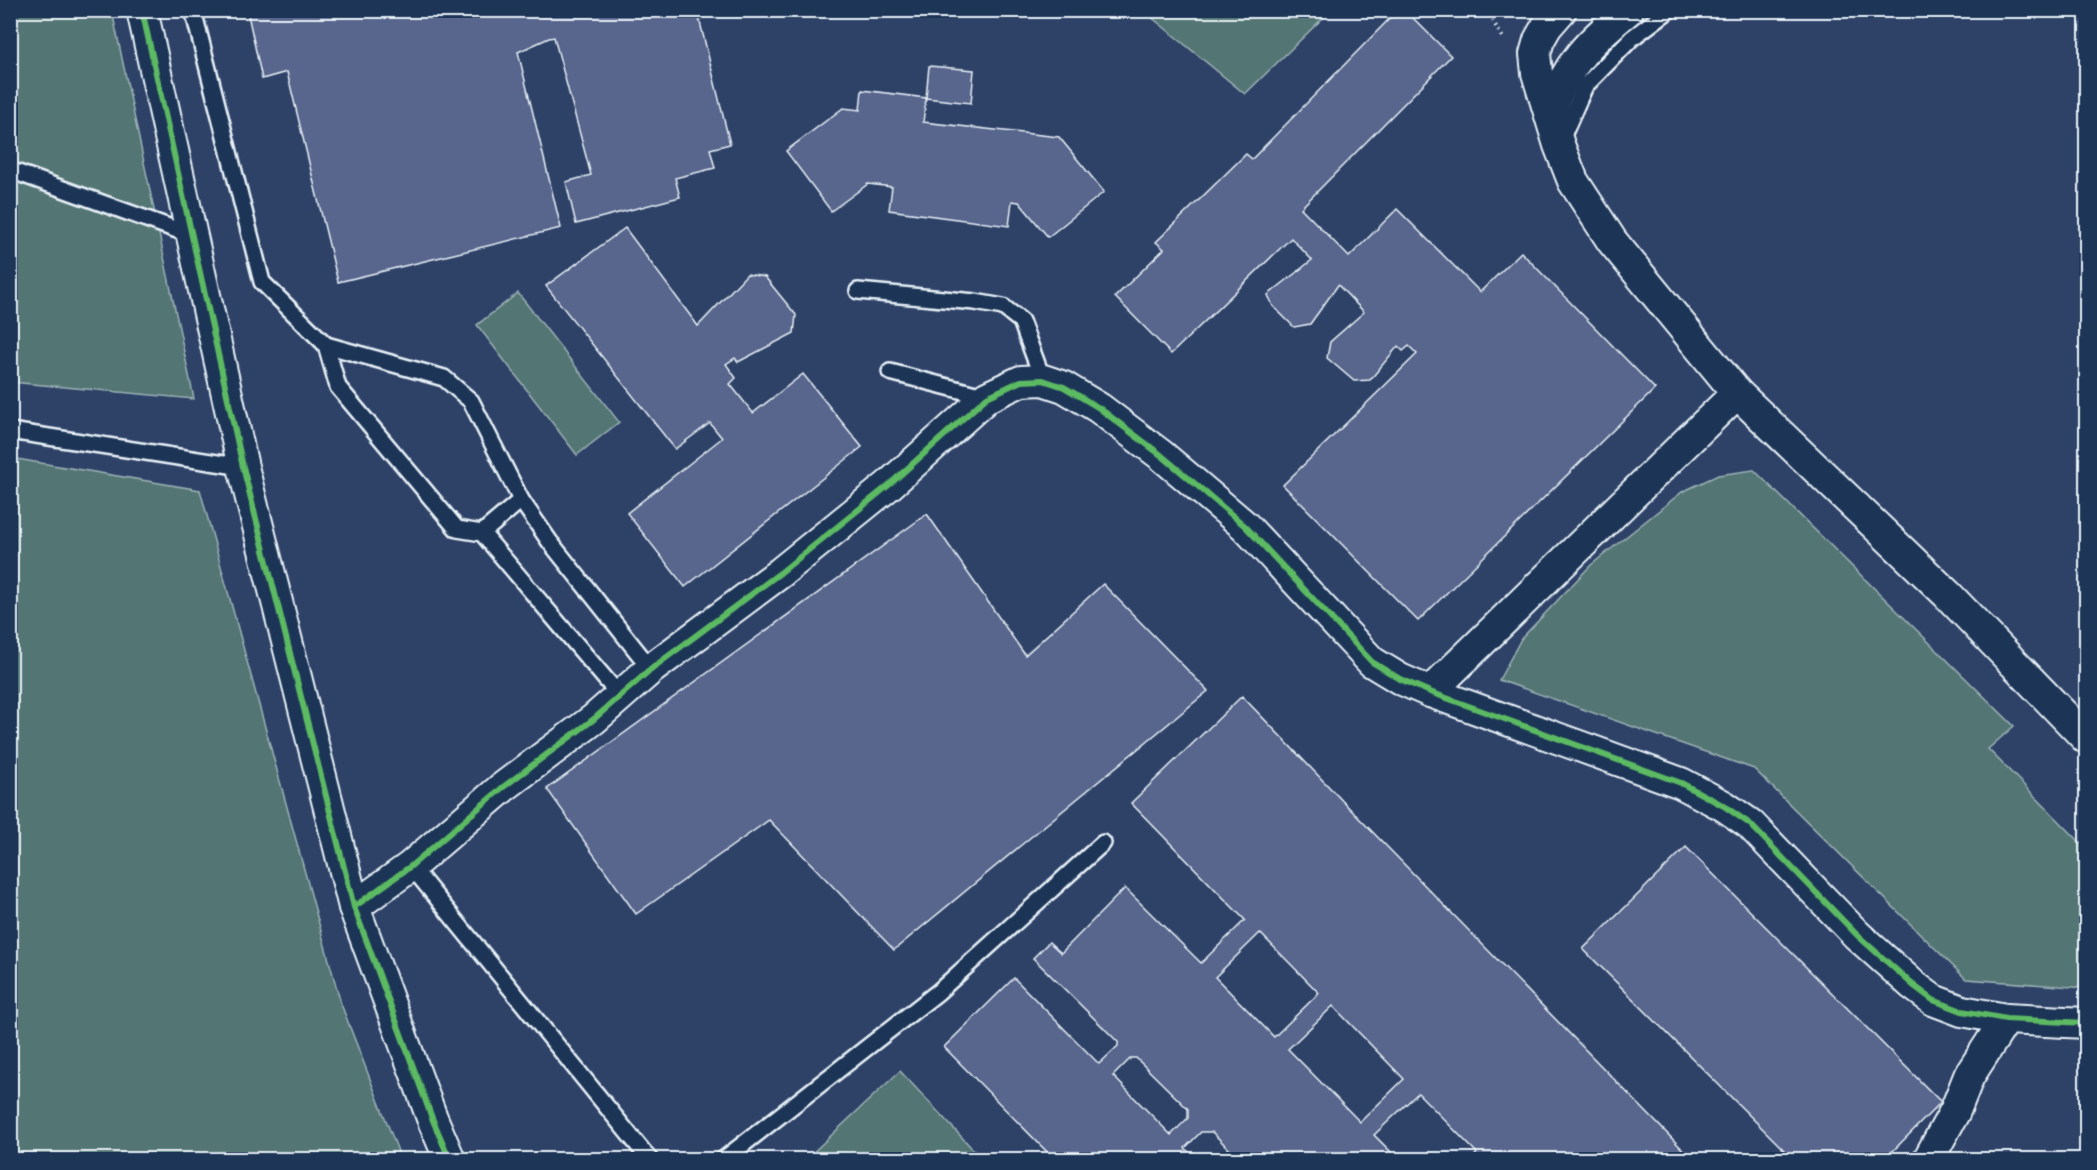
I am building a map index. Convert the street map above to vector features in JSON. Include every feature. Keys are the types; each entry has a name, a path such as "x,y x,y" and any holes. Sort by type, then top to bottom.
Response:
{"street":[{"path":"142,10 243,467 354,907 432,1118 450,1160"},
{"path":"1561,10 1547,26 1539,40 1535,54 1536,73 1573,182 1612,241 1737,393 1947,594 2086,738"},
{"path":"1550,112 1562,81 1572,64 1588,45 1628,10"},
{"path":"354,907 411,866 502,788 594,719 651,669 780,573 889,485 987,396 1021,381 1042,380 1064,387 1099,408 1161,455 1245,526 1372,662 1400,679 1430,692 1681,783 1724,806 1750,824 1857,935 1913,985 1934,1000 1962,1011 2006,1019 2086,1023"},
{"path":"1430,692 1737,393"},
{"path":"1928,1160 1955,1111 1969,1076 2006,1019"}],"lane":[{"path":"193,10 262,282 326,345 444,378 471,401 521,500 550,542 651,669"},
{"path":"1559,145 1585,86 1632,38 1669,10"},
{"path":"10,170 191,235"},
{"path":"858,291 975,302 1003,307 1021,321 1042,380"},
{"path":"326,345 338,387 457,529 482,533 619,695"},
{"path":"890,372 987,396"},
{"path":"10,431 243,467"},
{"path":"482,533 521,500"},
{"path":"723,1160 938,992 1103,843"},
{"path":"411,866 650,1160"}],"shaded area":[{"path":"11,11 2086,11 2086,1159 11,1159"}],"green space":[{"path":"10,11 112,11 194,399 11,382"},
{"path":"1144,11 1330,11 1245,94"},
{"path":"518,293 619,422 577,455 477,325"},
{"path":"11,458 200,490 341,1004 401,1159 11,1159"},
{"path":"1754,470 2014,726 1988,749 2086,848 2086,988 1966,979 1754,769 1499,680 1521,639 1591,565 1682,492 1718,475"},
{"path":"900,1071 982,1159 806,1159"}],"building":[{"path":"247,10 697,10 730,144 710,149 715,168 675,178 680,197 576,224 566,182 591,175 554,37 549,38 518,52 561,228 338,282 287,72 262,79"},
{"path":"1398,10 1405,10 1451,56 1301,208 1349,257 1397,209 1480,292 1521,252 1655,389 1418,621 1283,485 1417,354 1409,346 1403,351 1398,346 1370,380 1354,381 1327,358 1330,342 1364,312 1338,285 1310,324 1294,327 1273,306 1268,295 1312,260 1291,238 1171,354 1115,297 1164,249 1156,242 1246,154 1252,159"},
{"path":"929,66 974,70 971,103 926,98"},
{"path":"862,90 926,98 923,122 1059,137 1104,192 1048,237 1019,202 1012,201 1009,226 889,210 892,187 868,184 831,211 786,151 843,108 860,110"},
{"path":"625,228 698,326 747,274 765,277 796,315 794,333 738,362 735,358 726,364 736,378 730,384 753,413 803,374 862,447 685,587 627,513 722,438 710,423 675,449 546,286"},
{"path":"927,514 1025,655 1103,584 1208,691 894,950 769,820 636,914 547,789"},
{"path":"1242,696 1693,1160 1471,1160 1477,1153 1418,1093 1374,1135 1399,1160 1240,1160 1212,1132 1201,1132 1185,1148 1196,1160 1055,1160 944,1047 1014,978 1099,1064 1118,1046 1118,1042 1033,958 1049,942 1061,953 1125,888 1201,963 1245,920 1131,803","holes":["1260,933 1319,993 1274,1037 1215,977","1333,1006 1404,1079 1360,1122 1288,1049","1131,1058 1136,1058 1188,1109 1188,1118 1171,1135 1113,1076"]},
{"path":"1686,847 1941,1102 1884,1160 1794,1160 1583,949"}],"cycle path":[{"path":"142,10 243,467 354,907 432,1118 450,1160"},
{"path":"354,907 411,866 502,788 594,719 651,669 780,573 889,485 987,397 1021,381 1043,380 1064,387 1099,408 1161,455 1245,526 1372,662 1400,679 1430,692 1681,783 1724,806 1750,824 1857,935 1933,1000 1962,1011 2006,1019 2086,1023"}]}
